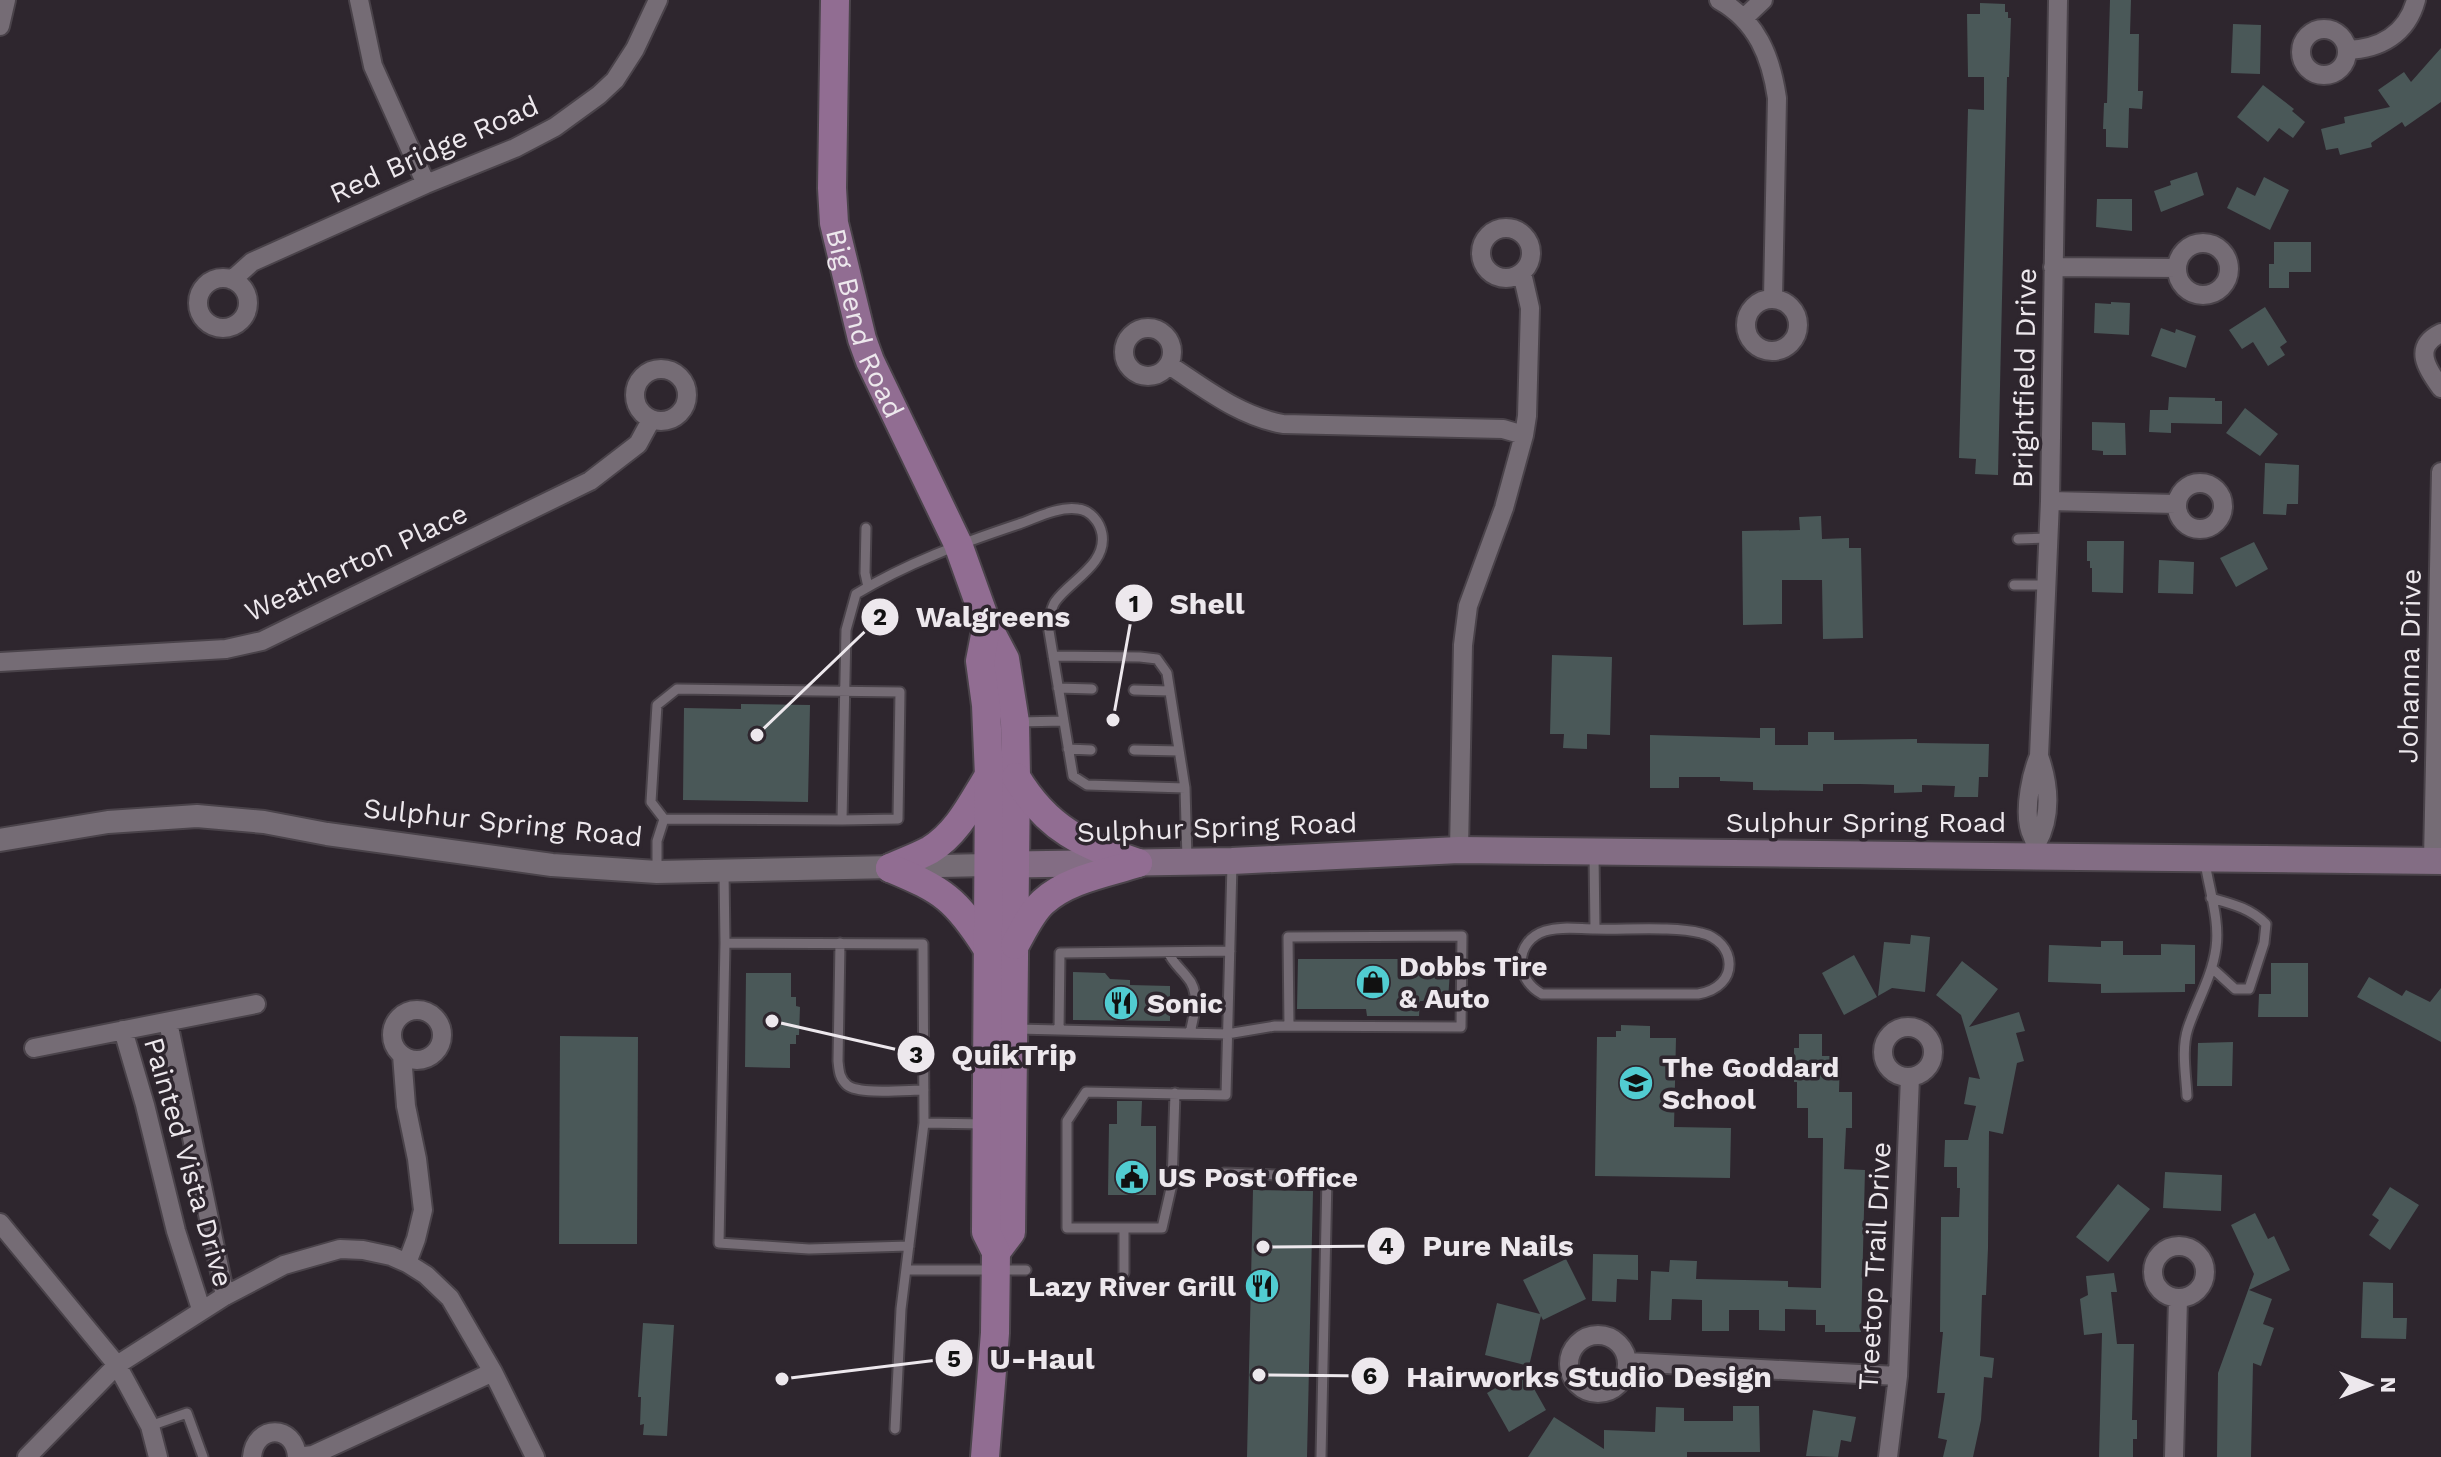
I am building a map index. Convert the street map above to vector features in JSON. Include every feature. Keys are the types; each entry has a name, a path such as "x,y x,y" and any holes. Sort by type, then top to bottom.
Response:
{"main road":[{"name":"Big Bend Road","path":"835,0 832,188 834,223 841,257 870,361 958,544 987,625 1005,659 1015,722 1002,776"},
{"name":"Big Bend Road","path":"985,1457 995,1333 996,1260 986,1232 986,1124 1000,948 1002,865 1002,776 980,661 987,625"},
{"path":"890,868 930,850 945,838 1002,776 1029,798 1049,821 1095,849 1138,863"},
{"name":"Sulphur Spring Road","path":"1002,865 1232,861 1459,850 2038,849 2205,859 2437,860"},
{"path":"890,868 921,881 956,904 1000,948 1043,902 1070,885 1138,863"},
{"name":"Big Bend Road","path":"996,1260 1011,1232 1013,1029 1000,948"}],"street":[{"path":"359,0 373,66 426,184"},
{"name":"Red Bridge Road","path":"232,280 252,262 515,148 555,127 615,80 635,49 658,0"},
{"path":"1719,0 1744,18 1761,39 1769,57 1777,98 1773,298"},
{"path":"1744,18 1763,0"},
{"name":"Brightfield Drive","path":"2038,849 2029,827 2030,776 2039,756 2050,501 2058,0"},
{"path":"2347,50 2381,44 2398,33 2409,18 2416,0"},
{"path":"2053,267 2177,268"},
{"path":"1459,850 1466,615 1473,586 1504,508 1527,416 1530,308 1522,273"},
{"path":"2441,333 2428,343 2424,357 2425,366 2441,388"},
{"path":"1169,365 1239,411 1263,420 1308,426 1503,429 1524,435"},
{"name":"Weatherton Place","path":"0,662 226,649 262,641 590,481 638,444 651,420"},
{"name":"Johanna Drive","path":"2437,860 2441,472"},
{"path":"2050,501 2176,504"},
{"name":"Sulphur Spring Road","path":"0,840 108,822 197,816 264,822 327,834 552,865 657,872 1002,865"},
{"name":"Painted Vista Drive","path":"34,1048 256,1004"},
{"path":"168,1022 225,1296"},
{"name":"Painted Vista Drive","path":"123,1030 176,1231 201,1309"},
{"path":"402,1055 406,1106 423,1210 407,1263"},
{"name":"Treetop Trail Drive","path":"1888,1457 1898,1376 1910,1077"},
{"path":"0,1223 117,1365 150,1426 158,1457"},
{"path":"27,1457 117,1365 201,1309 284,1265 340,1249 363,1250 407,1263 426,1275 450,1298 493,1372 535,1457"},
{"path":"2174,1457 2178,1298"},
{"path":"1627,1362 1898,1376"},
{"path":"252,1457 261,1437 275,1432 289,1437 294,1443 297,1457 313,1455 493,1372"}],"lane":[{"path":"842,820 846,630 856,594 890,573 958,544 1053,512 1078,508 1093,516 1102,534 1100,552 1054,603 1048,625 1073,776 1087,785 1185,788"},
{"path":"866,528 865,573 868,587"},
{"path":"2018,539 2048,538"},
{"path":"2014,585 2046,585"},
{"path":"1053,656 1157,659 1167,673 1185,788 1187,861"},
{"path":"1058,688 1092,689"},
{"path":"677,689 900,692 898,819 664,819 651,802 657,705 677,689"},
{"path":"1134,690 1169,691"},
{"path":"1015,722 1063,721"},
{"path":"1068,749 1091,750"},
{"path":"1134,750 1179,751"},
{"path":"657,872 657,841 664,819"},
{"path":"1594,852 1595,929"},
{"path":"2187,1096 2187,1030 2210,977 2217,944 2205,859"},
{"path":"1175,1093 1172,1184 1162,1228 1067,1228 1067,1121 1086,1092 1175,1093 1226,1095 1232,861"},
{"path":"724,872 719,1243 809,1249 909,1246"},
{"path":"2211,898 2236,905 2255,914 2266,924 2264,943 2249,989 2235,989 2212,968"},
{"path":"1562,928 1595,929 1703,933 1714,937 1725,950 1729,973 1724,984 1712,992 1698,994 1542,994 1524,979 1520,964 1525,948 1534,935 1562,928"},
{"path":"1013,1029 1227,1034 1275,1026 1461,1027 1462,936 1288,937 1289,1026"},
{"path":"725,943 923,944 924,1123 901,1309 895,1429"},
{"path":"840,943 839,1075 847,1085 858,1090 924,1090"},
{"path":"1059,1030 1060,953 1230,951"},
{"path":"1168,952 1172,962 1194,988 1195,1006 1190,1033"},
{"path":"924,1123 986,1124"},
{"path":"1224,1173 1327,1177 1321,1457"},
{"path":"1124,1228 1124,1273"},
{"path":"906,1270 996,1260 1026,1270"},
{"path":"150,1426 187,1413 203,1457"}],"building":[{"path":"2110,0 2131,0 2130,34 2139,34 2138,91 2143,91 2142,109 2129,108 2128,148 2106,147 2106,129 2103,129 2104,103 2107,103"},
{"path":"1980,3 2005,4 2005,12 2011,18 1998,475 1975,474 1976,459 1959,458 1968,109 1984,110 1984,77 1968,77 1967,14 1980,14"},
{"path":"2233,24 2261,25 2260,74 2231,73"},
{"path":"2441,48 2441,102 2405,127 2402,122 2371,143 2372,147 2340,155 2338,148 2326,150 2321,129 2345,123 2344,117 2390,107 2378,90 2404,72 2411,82"},
{"path":"2263,85 2294,109 2292,111 2305,122 2293,138 2279,128 2268,142 2237,117"},
{"path":"2197,172 2204,195 2161,212 2154,191 2171,185 2170,181"},
{"path":"2264,177 2289,190 2270,230 2227,208 2237,187 2255,196"},
{"path":"2097,199 2132,199 2132,231 2096,227"},
{"path":"2274,242 2311,242 2311,272 2289,272 2289,288 2269,288 2269,264 2274,264"},
{"path":"2095,303 2130,303 2129,335 2094,333"},
{"path":"2265,307 2287,342 2280,347 2285,355 2268,366 2253,342 2242,349 2229,330"},
{"path":"2161,328 2196,336 2186,368 2151,356"},
{"path":"2169,397 2215,398 2215,401 2222,401 2222,424 2171,423 2171,433 2149,432 2150,410 2168,410"},
{"path":"2245,408 2278,434 2260,456 2226,433"},
{"path":"2092,422 2125,423 2126,455 2103,455 2103,451 2092,450"},
{"path":"2265,463 2299,465 2298,504 2287,504 2286,515 2263,514"},
{"path":"1821,516 1822,539 1849,538 1849,548 1861,548 1863,638 1823,639 1822,580 1782,580 1782,624 1743,625 1742,531 1800,530 1799,517"},
{"path":"2087,541 2124,541 2123,593 2092,592"},
{"path":"2254,542 2268,569 2236,587 2220,558"},
{"path":"2159,560 2194,562 2193,594 2158,593"},
{"path":"1552,655 1612,657 1610,735 1587,734 1587,749 1563,748 1564,734 1550,734"},
{"path":"741,704 810,705 808,802 683,800 684,708 741,709"},
{"path":"1760,728 1775,728 1775,745 1808,745 1808,732 1834,732 1834,740 1917,739 1917,743 1989,744 1988,777 1979,777 1978,797 1954,797 1955,786 1922,785 1922,792 1894,793 1894,785 1860,784 1823,784 1823,791 1753,790 1753,782 1720,781 1720,777 1679,777 1679,788 1650,788 1650,735 1760,738"},
{"path":"1911,935 1930,937 1925,992 1892,988 1878,996 1884,942 1910,944"},
{"path":"2101,941 2123,941 2123,955 2161,955 2161,944 2195,945 2195,984 2185,984 2185,992 2101,993 2101,984 2048,982 2049,945 2101,947"},
{"path":"1854,955 1877,997 1844,1015 1822,973"},
{"path":"1298,959 1418,959 1418,970 1450,970 1448,1001 1420,1001 1419,1016 1367,1016 1366,1009 1297,1009"},
{"path":"1962,961 1998,989 1969,1027 2019,1012 2025,1031 2016,1033 2024,1061 2017,1063 2003,1134 1989,1131 1988,1248 1986,1295 1982,1295 1980,1356 1994,1358 1992,1378 1984,1377 1981,1420 1973,1457 1943,1457 1947,1440 1938,1438 1945,1393 1937,1393 1943,1332 1940,1332 1941,1217 1959,1217 1960,1188 1957,1188 1957,1167 1944,1167 1945,1140 1968,1140 1976,1106 1964,1104 1969,1077 1980,1079 1961,1015 1936,995"},
{"path":"2271,963 2308,963 2308,1017 2258,1017 2259,994 2271,994"},
{"name":"Sonic","path":"1073,972 1105,973 1110,979 1130,980 1130,985 1170,986 1170,1021 1073,1020"},
{"path":"746,973 791,973 791,997 796,997 796,1006 800,1007 799,1035 796,1035 796,1044 790,1044 790,1068 745,1067"},
{"path":"2369,977 2402,996 2406,990 2430,1002 2441,988 2441,1042 2357,997"},
{"name":"The Goddard School","path":"1621,1025 1650,1026 1650,1038 1676,1038 1674,1127 1731,1128 1730,1178 1595,1176 1597,1037 1616,1037"},
{"path":"1799,1034 1822,1034 1822,1056 1840,1056 1839,1092 1852,1092 1852,1128 1846,1128 1844,1169 1865,1170 1861,1332 1825,1332 1825,1325 1816,1325 1816,1310 1785,1309 1785,1331 1759,1330 1759,1310 1729,1310 1729,1331 1702,1331 1702,1300 1672,1299 1671,1320 1649,1320 1651,1271 1669,1272 1670,1260 1697,1261 1696,1279 1788,1281 1788,1287 1821,1288 1823,1138 1808,1138 1808,1108 1797,1108 1794,1048 1799,1048"},
{"path":"560,1036 638,1037 637,1244 559,1244"},
{"path":"2233,1042 2232,1086 2197,1086 2198,1043"},
{"path":"1117,1101 1142,1101 1141,1126 1156,1126 1156,1195 1108,1195 1109,1124 1117,1124"},
{"path":"2165,1172 2222,1175 2221,1211 2163,1208"},
{"path":"2118,1184 2150,1209 2108,1262 2076,1237"},
{"path":"2390,1187 2419,1205 2390,1250 2369,1235 2379,1220 2372,1215"},
{"path":"1253,1190 1313,1191 1307,1457 1247,1457"},
{"path":"2255,1213 2268,1239 2274,1236 2290,1270 2249,1290 2272,1299 2263,1324 2274,1328 2261,1366 2253,1363 2251,1457 2217,1457 2218,1373 2254,1274 2231,1225"},
{"path":"1593,1254 1638,1255 1638,1280 1617,1279 1616,1302 1592,1301"},
{"path":"1566,1259 1586,1299 1543,1320 1541,1316 1529,1366 1485,1355 1497,1303 1540,1314 1523,1280"},
{"path":"2114,1273 2117,1292 2111,1292 2117,1344 2134,1344 2132,1420 2137,1420 2137,1439 2133,1439 2133,1457 2099,1457 2102,1333 2084,1335 2080,1299 2088,1295 2086,1276"},
{"path":"2363,1282 2393,1283 2393,1318 2407,1318 2406,1339 2361,1338"},
{"path":"643,1323 674,1325 667,1436 643,1435 644,1424 640,1425 641,1397 638,1397"},
{"path":"1524,1371 1546,1410 1509,1432 1487,1393"},
{"path":"1733,1406 1759,1406 1760,1452 1687,1452 1687,1457 1528,1457 1554,1417 1604,1449 1604,1430 1655,1432 1656,1407 1684,1408 1684,1421 1733,1421"},
{"path":"1813,1410 1856,1417 1851,1442 1841,1440 1838,1457 1806,1456"}],"place":[{"name":"Shell","path":"1113,720"},
{"name":"Walgreens","path":"757,735"},
{"name":"Dobbs Tire & Auto","path":"1373,982"},
{"name":"Sonic","path":"1121,1003"},
{"name":"QuikTrip","path":"772,1021"},
{"name":"The Goddard School","path":"1636,1083"},
{"name":"US Post Office","path":"1132,1177"},
{"name":"Pure Nails","path":"1263,1247"},
{"name":"Lazy River Grill","path":"1262,1286"},
{"name":"Hairworks Studio Design","path":"1259,1375"},
{"name":"U-Haul","path":"782,1379"}]}
